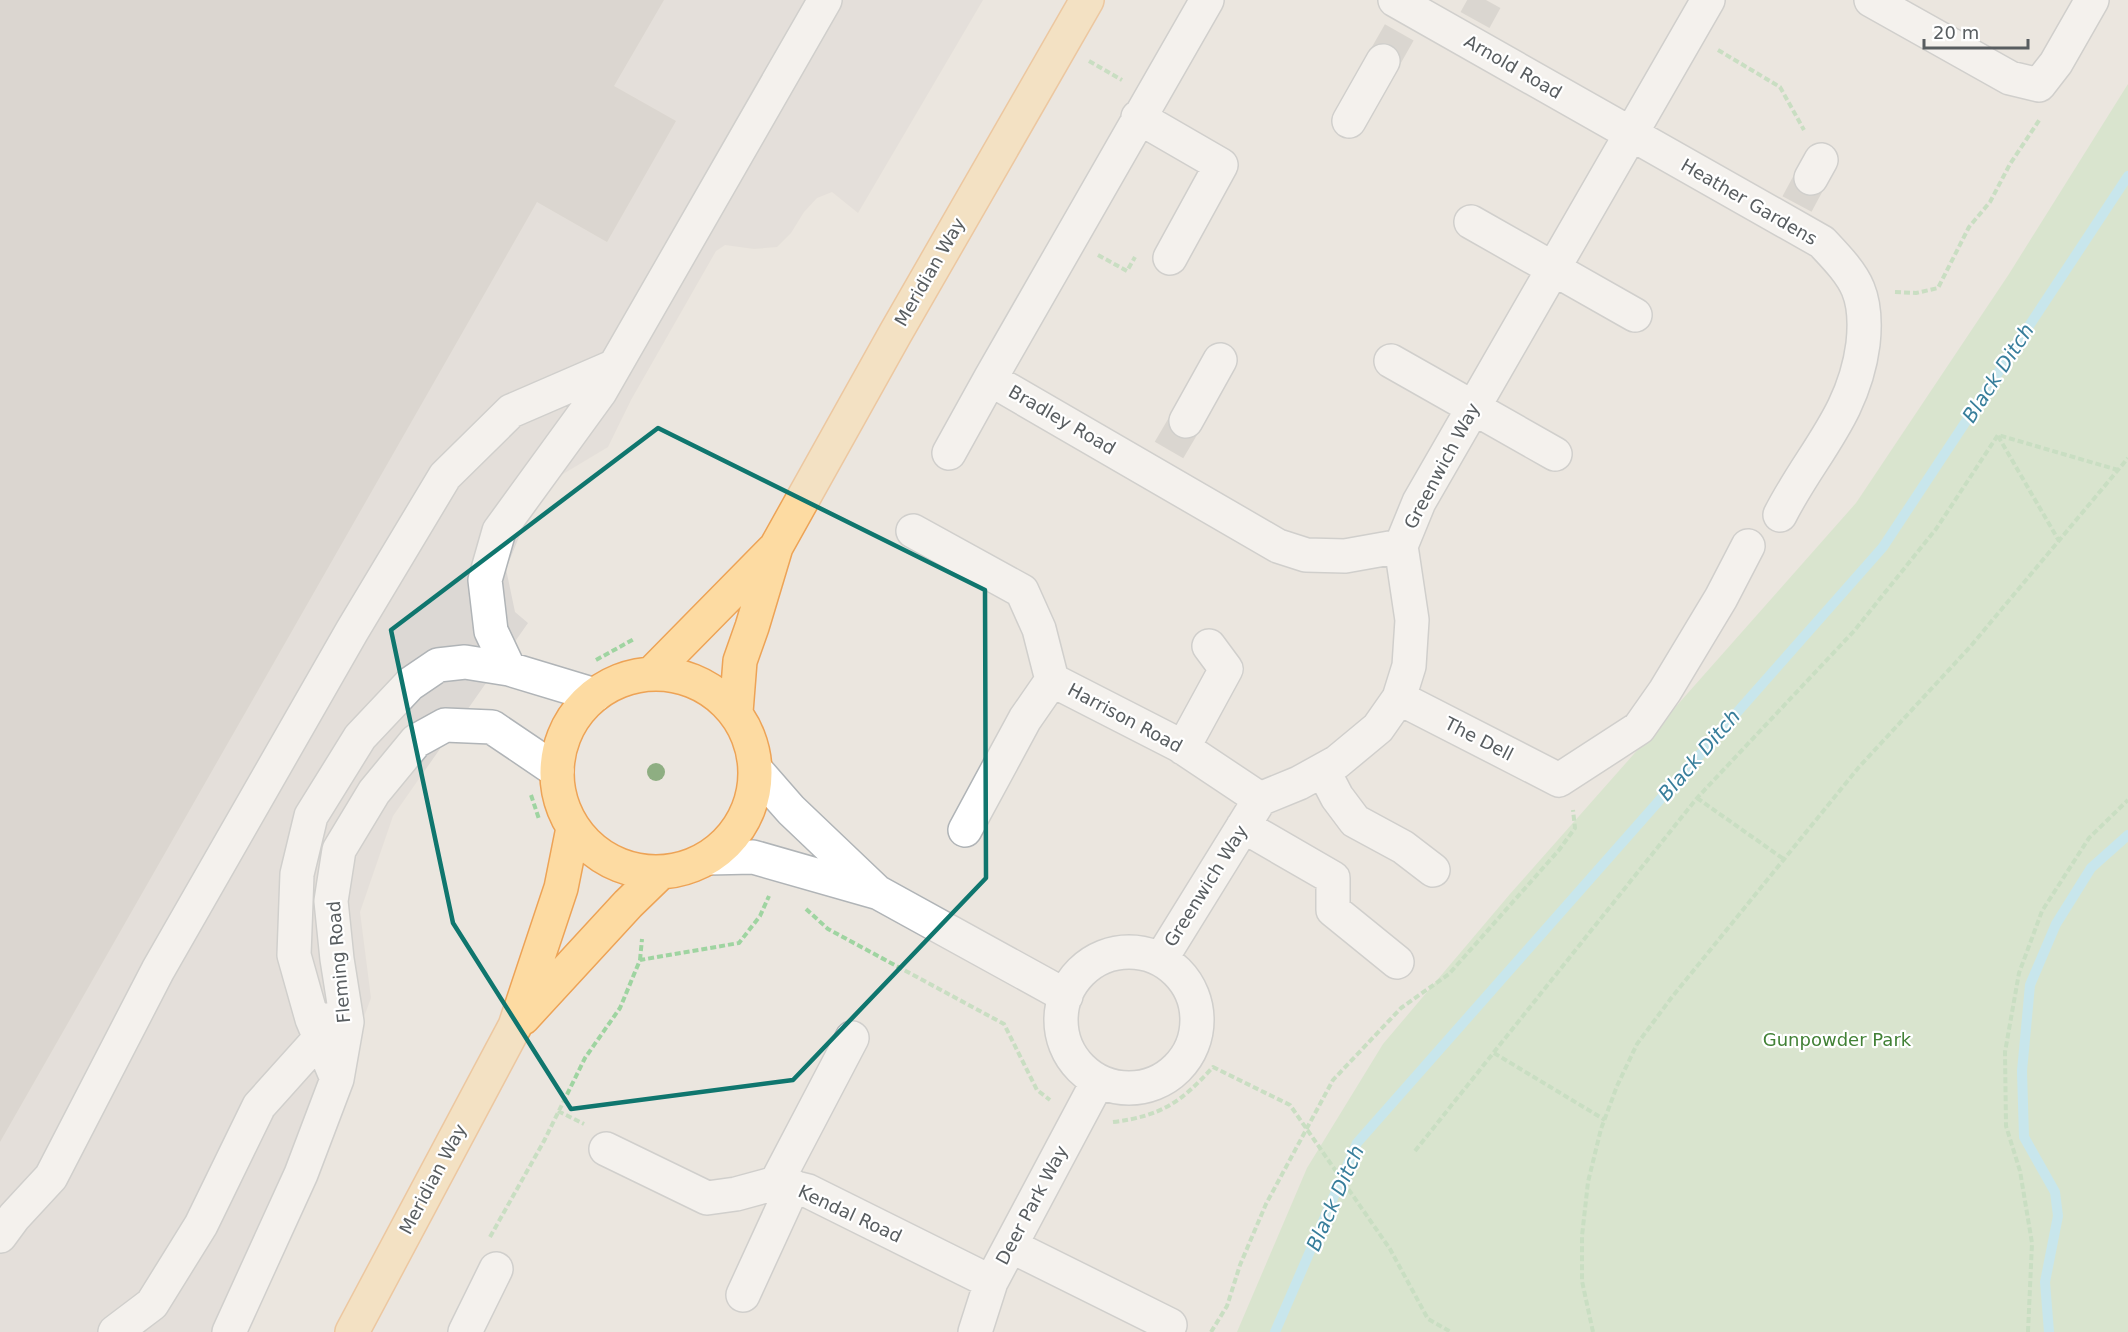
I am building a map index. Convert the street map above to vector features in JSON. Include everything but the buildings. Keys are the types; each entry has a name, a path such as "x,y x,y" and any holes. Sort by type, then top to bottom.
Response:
{"main road":[{"name":"Meridian Way","path":"776,547 895,334 1088,0"},
{"path":"652,673 776,547"},
{"path":"736,712 740,661 776,547"},
{"path":"652,673 682,676 710,689 736,712 752,744 756,770 748,813 731,839 708,858 680,870 661,872 621,866 594,851 573,828 561,801 557,771 562,742 575,716 595,695 621,680 652,673"},
{"name":"Meridian Way","path":"352,1332 515,1026 561,888 573,828"},
{"name":"Meridian Way","path":"515,1026 628,904 661,872"}],"street":[{"path":"508,669 491,631 485,579 499,531 600,392 825,0"},
{"name":"Bradley Road","path":"1207,0 990,379 1162,462 1278,546 1306,555 1345,556 1401,546"},
{"name":"Greenwich Way","path":"1161,959 1252,813 1337,762 1378,728 1399,698 1409,666 1412,620 1401,546 1419,502 1708,0"},
{"path":"1871,0 2010,78 2039,86 2056,63 2092,0"},
{"name":"Arnold Road","path":"1403,14 1470,30 1631,134"},
{"path":"1349,121 1383,61"},
{"path":"1144,107 1221,165 1170,258"},
{"name":"Heather Gardens","path":"1631,134 1804,191 1822,242 1858,290 1865,323 1856,383 1842,414 1779,515"},
{"path":"1471,222 1635,315"},
{"path":"1186,421 1220,360"},
{"path":"1391,362 1555,454"},
{"path":"0,1236 14,1217 51,1177 158,970 352,631 445,476 512,411 615,366"},
{"path":"949,453 990,379"},
{"name":"Harrison Road","path":"913,531 1022,591 1039,628 1052,680 1183,748 1252,813 1333,878 1333,910 1397,962"},
{"path":"1565,794 1639,728 1665,691 1721,598 1748,546"},
{"path":"1183,748 1226,669 1209,646"},
{"name":"Fleming Road","path":"337,1079 312,1019 294,956 297,874 311,816 360,737 410,684 438,666 465,662 508,669 595,695"},
{"path":"965,830 1025,719 1052,680"},
{"name":"The Dell","path":"1399,698 1565,794"},
{"name":"Fleming Road","path":"230,1332 301,1174 337,1079 347,1022 331,901 339,850 374,792 416,741 445,725 492,727 557,771"},
{"path":"756,770 791,810 879,893"},
{"path":"1323,770 1337,796 1355,821 1403,847 1434,870"},
{"path":"708,858 753,857 879,893 1066,996"},
{"path":"1133,952 1161,959 1182,976 1195,999 1197,1026 1190,1052 1173,1073 1150,1085 1123,1088 1098,1081 1078,1066 1065,1045 1061,1020 1066,996 1081,972 1105,956 1133,952"},
{"path":"115,1332 152,1304 201,1225 259,1106 320,1038 340,979"},
{"path":"743,1295 785,1185 852,1038"},
{"name":"Deer Park Way","path":"975,1332 991,1282 1098,1081"},
{"name":"Kendal Road","path":"606,1149 707,1198 785,1185 808,1191 991,1282"},
{"path":"1011,1246 1170,1325"},
{"path":"475,1329 491,1256"}],"path":[{"path":"1690,32 1780,87 1804,191"},
{"path":"1085,58 1144,107"},
{"path":"1858,290 1916,293 1938,288 1969,227 1990,202 2010,164 2045,110"},
{"path":"1069,238 1127,271 1142,243 1170,258"},
{"path":"1998,435 2118,470"},
{"path":"1998,435 2059,541"},
{"path":"1415,1151 1697,798 1854,631 1936,529 1998,435"},
{"path":"1593,1332 1582,1281 1582,1236 1588,1182 1617,1086 1637,1044 1672,997 1858,767 1970,647 2128,458"},
{"path":"591,662 643,635"},
{"path":"524,786 531,795 541,824"},
{"path":"1211,1332 1227,1306 1240,1265 1266,1204 1333,1080 1401,1008 1449,974 1559,850 1575,828 1565,794"},
{"path":"1697,798 1785,860"},
{"path":"2028,1332 2032,1243 2020,1171 2006,1126 2005,1052 2019,973 2042,911 2089,838 2128,800"},
{"path":"491,1256 585,1058 620,1008 640,960 739,943 760,916 772,889"},
{"path":"805,908 828,929 1004,1024 1037,1090 1052,1101"},
{"path":"1494,1053 1605,1120"},
{"path":"1107,1123 1130,1120 1162,1110 1190,1092 1213,1066 1290,1105 1390,1250 1428,1319 1450,1332"}],"highlighted area":[{"path":"658,428 985,590 986,878 793,1080 571,1109 453,923 391,630"}],"shaded area":[{"path":"0,0 983,0 858,213 832,192 817,198 804,212 791,233 777,247 754,249 725,245 716,251 631,400 608,447 553,480 533,503 506,569 515,612 528,623 393,816 360,912 371,998 255,1309 239,1332 0,1332"}],"green space":[{"name":"Gunpowder Park","path":"2128,84 2128,1332 1237,1332 1307,1168 1383,1044 1510,894 1856,503 2009,274"}],"waterway":[{"name":"Black Ditch","path":"1275,1332 1357,1143 1883,547 2128,176"},
{"path":"2049,1332 2045,1282 2058,1216 2055,1192 2024,1137 2022,1071 2030,985 2056,924 2091,868 2128,835"}],"tunnel":[{"path":"1475,20 1486,0"},
{"path":"1383,61 1400,31"},
{"path":"1797,204 1811,178"},
{"path":"1169,450 1186,421"}]}
